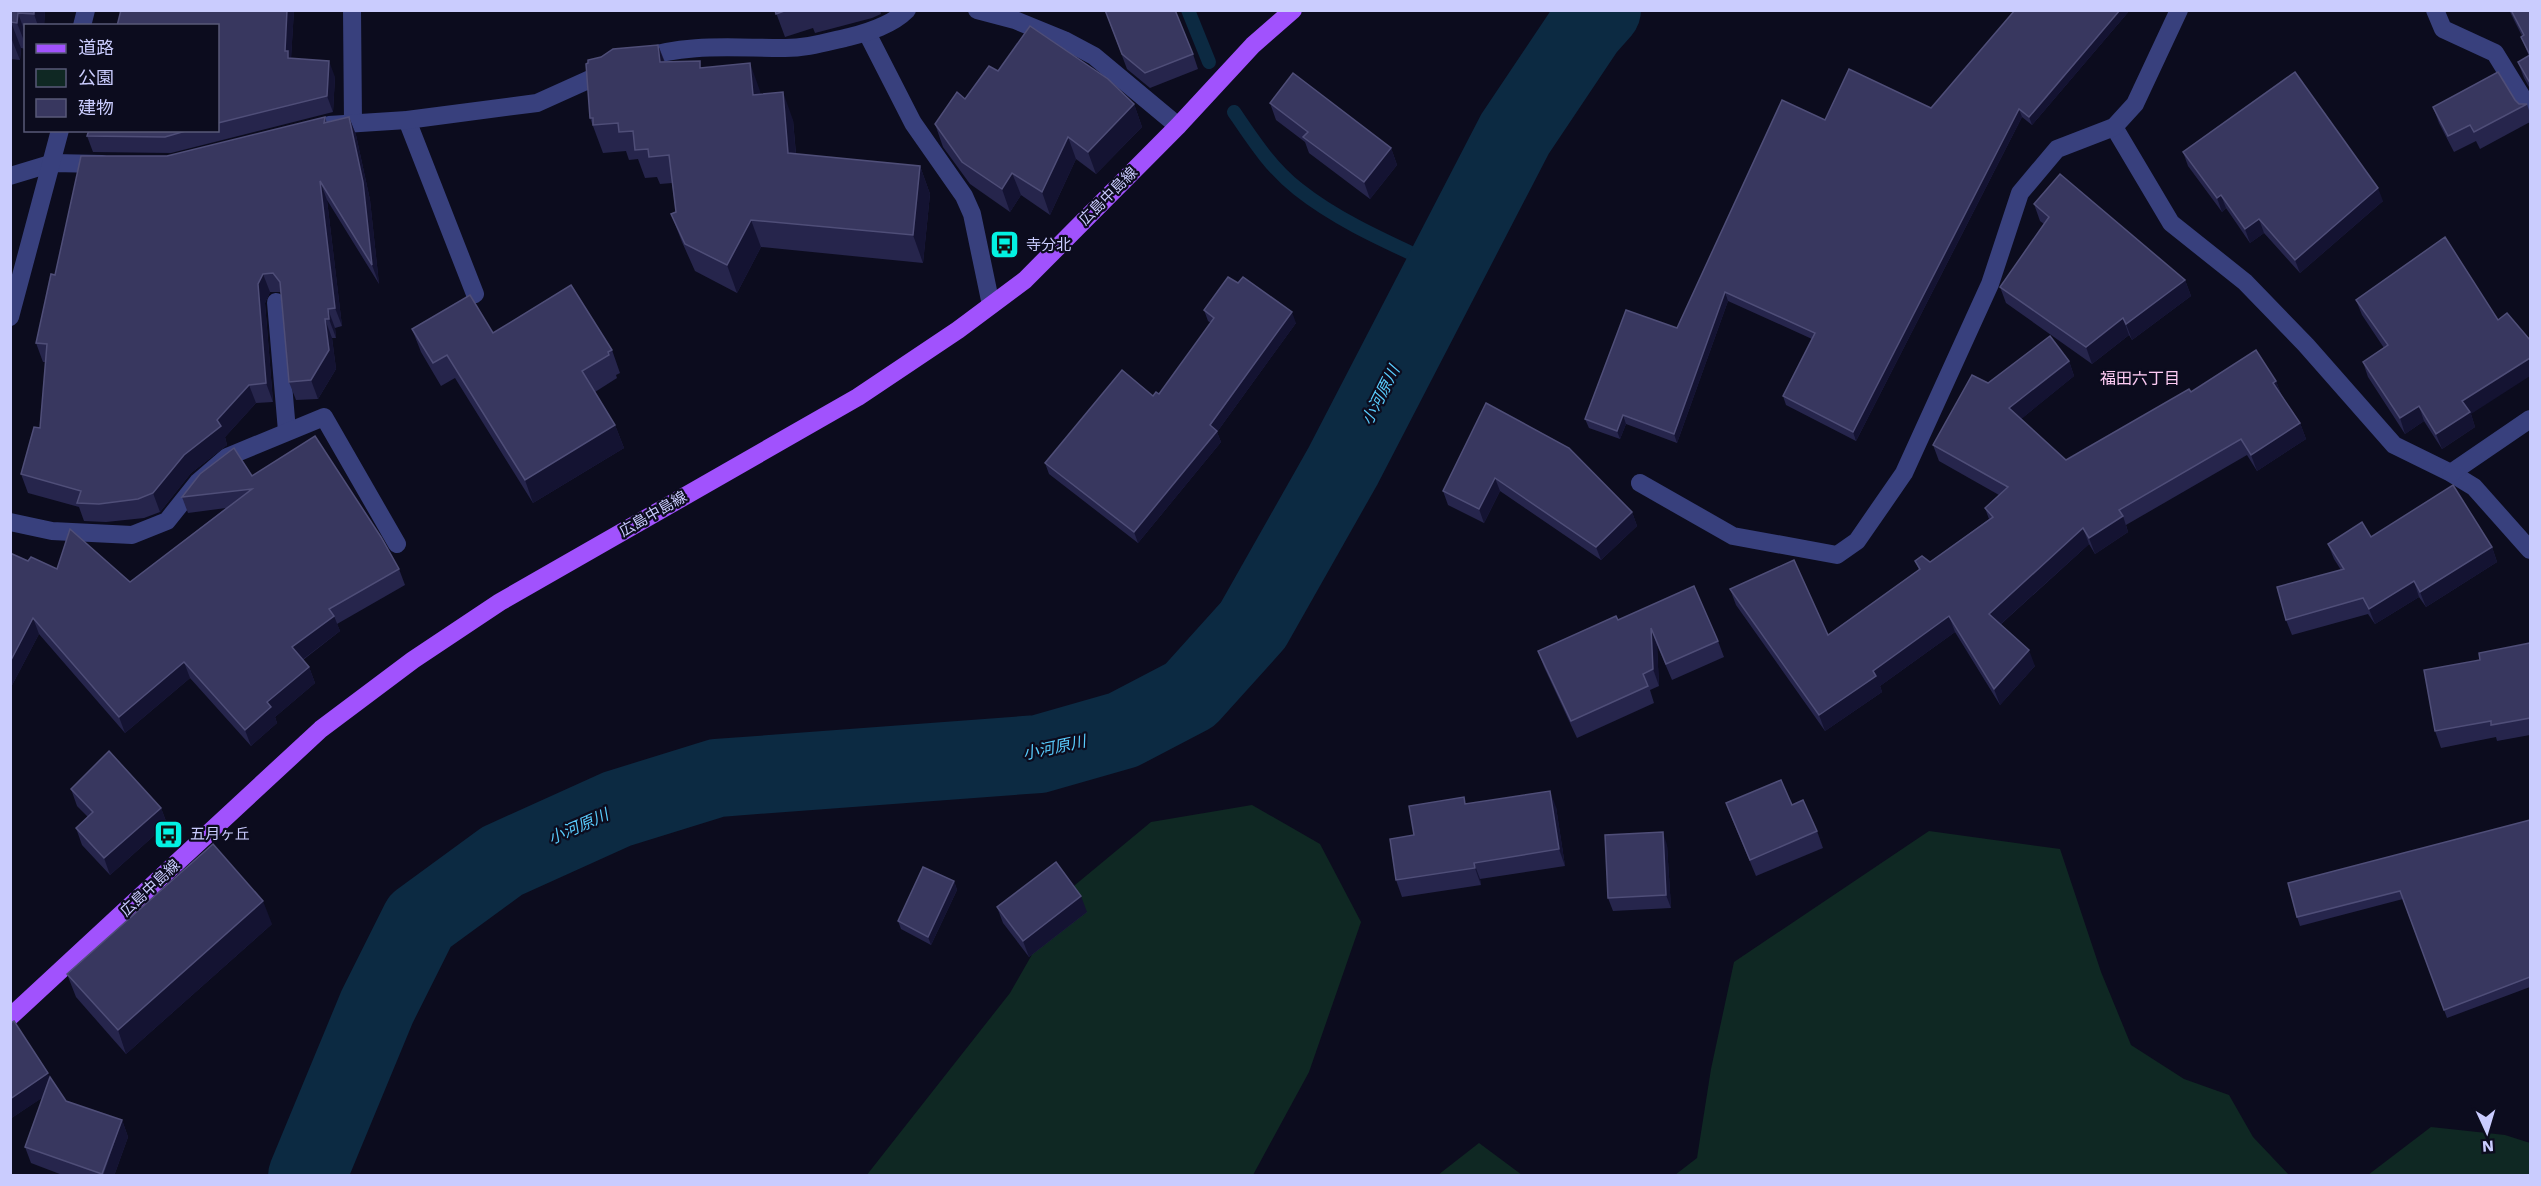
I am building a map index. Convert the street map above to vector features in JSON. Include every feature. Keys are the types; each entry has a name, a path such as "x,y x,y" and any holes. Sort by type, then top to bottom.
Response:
{"main road":[{"name":"広島中島線","path":"10,1017 321,729 413,660 500,602 858,397 1025,280 1178,126 1253,45 1293,10"}],"street":[{"path":"352,10 353,123"},
{"path":"314,129 336,123 407,120 537,103 616,67 661,51 711,46 783,49 867,33 900,17 907,10"},
{"path":"977,10 1016,20 1064,40 1094,56 1178,126"},
{"path":"1640,483 1733,536 1838,555 1857,541 1904,473 1990,284 2020,192 2057,149 2114,127 2135,104 2180,10"},
{"path":"2435,10 2443,29 2495,53 2530,110"},
{"path":"867,33 913,123 964,196 972,214 991,305"},
{"path":"407,120 475,294"},
{"path":"2114,127 2171,223 2245,282 2306,345 2394,445 2474,487 2530,550"},
{"path":"10,317 60,132"},
{"path":"10,176 53,163 124,164"},
{"path":"276,302 287,431"},
{"path":"10,522 52,531 132,535 167,521 198,482 227,457 324,417 398,544"},
{"path":"2451,473 2530,419"}],"green space":[{"path":"1252,805 1320,844 1361,922 1309,1072 1253,1175 866,1176 1010,993 1069,890 1151,822"},
{"path":"1929,831 2060,849 2101,972 2131,1045 2184,1079 2229,1095 2253,1137 2289,1175 1675,1175 1697,1158 1711,1069 1734,962"},
{"path":"2431,1127 2505,1135 2530,1143 2530,1175 2368,1175"},
{"path":"1479,1143 1522,1175 1438,1175"}],"building":[{"path":"10,10 34,10 34,14 18,13 17,23 11,22 10,29"},
{"path":"121,10 287,10 285,51 288,51 288,58 329,61 327,96 219,123 219,24 118,24"},
{"path":"775,10 787,10 776,14"},
{"path":"1105,10 1175,10 1193,54 1145,73 1122,54"},
{"path":"2015,10 2120,10 2029,117 2019,109 1853,432 1783,396 1815,333 1725,292 1674,434 1623,415 1617,431 1585,419 1626,310 1677,328 1782,100 1825,120 1849,69 1931,108"},
{"path":"2511,10 2530,10 2530,55 2521,37 2524,35"},
{"path":"1030,26 1108,79 1134,104 1088,152 1068,137 1042,192 1012,173 1002,189 962,162 935,124 957,92 965,99 989,66 998,71"},
{"path":"658,45 660,62 700,61 700,68 750,63 753,95 783,92 788,153 920,166 913,235 751,220 727,265 685,244 671,214 676,212 669,155 649,157 648,149 635,150 633,131 619,132 618,123 593,125 593,118 590,118 586,64 588,60 601,57 613,49"},
{"path":"2530,55 2530,83 2518,62"},
{"path":"2295,72 2378,188 2295,260 2259,219 2245,229 2221,195 2217,198 2183,152"},
{"path":"2498,72 2515,100 2519,104 2527,104 2474,132 2470,125 2448,136 2433,107"},
{"path":"1293,73 1391,148 1364,182 1303,137 1308,132 1270,103"},
{"path":"325,117 324,123 349,117 363,182 372,265 320,181 335,308 328,309 329,319 325,319 329,350 311,380 289,382 280,282 273,273 263,274 258,284 266,383 249,385 217,420 221,426 184,455 153,493 138,499 99,504 77,503 81,491 21,474 34,427 40,428 47,344 36,343 51,274 55,275 81,156 167,156"},
{"path":"88,132 182,132 165,137 87,136"},
{"path":"2060,174 2185,280 2126,324 2123,318 2086,347 2000,287 2049,217 2034,204"},
{"path":"2445,237 2498,320 2507,313 2530,340 2530,358 2462,401 2470,412 2436,434 2419,406 2400,418 2363,362 2388,345 2356,300"},
{"path":"1228,277 1238,283 1243,277 1292,312 1210,425 1217,431 1134,532 1045,463 1122,370 1153,396 1156,392 1159,394 1214,318 1204,310"},
{"path":"571,285 612,350 608,352 609,355 582,371 615,425 525,480 447,355 433,363 412,329 470,295 493,333"},
{"path":"2050,336 2069,361 2009,408 2066,460 2189,389 2191,392 2256,350 2276,381 2273,383 2300,423 2251,455 2241,439 2119,510 2123,516 2089,538 2083,528 1989,614 2029,650 1994,689 1949,616 1873,671 1876,676 1819,715 1730,589 1794,560 1828,635 1920,569 1915,561 1922,556 1930,562 1993,517 1985,508 2008,487 1933,445 1972,375 1988,383"},
{"path":"1486,403 1569,448 1632,512 1596,547 1495,478 1479,509 1443,491"},
{"path":"315,436 381,537 399,569 329,609 334,616 292,647 309,667 267,702 271,707 245,730 184,662 119,717 33,618 10,662 10,553 28,561 31,557 57,569 70,529 130,582 252,489 182,497 200,474 234,448 252,476"},
{"path":"2453,485 2492,547 2420,592 2414,581 2369,609 2363,598 2286,620 2277,587 2344,569 2328,544 2362,522 2371,537"},
{"path":"1694,586 1718,641 1666,664 1651,628 1653,669 1643,674 1648,686 1571,721 1538,651 1616,616 1618,620"},
{"path":"2530,643 2530,718 2491,725 2491,721 2435,731 2424,670 2480,660 2479,653"},
{"path":"109,751 161,808 104,858 76,828 93,812 71,789"},
{"path":"1781,780 1792,805 1803,800 1817,831 1750,860 1726,803"},
{"path":"1550,791 1559,849 1474,863 1475,868 1396,880 1390,839 1414,835 1409,806 1464,797 1465,804"},
{"path":"2530,820 2530,977 2444,1010 2400,891 2297,917 2288,883"},
{"path":"1663,832 1666,895 1608,898 1605,835"},
{"path":"213,844 263,901 118,1030 67,974"},
{"path":"1056,862 1081,896 1023,941 997,907"},
{"path":"923,867 954,881 928,937 898,921"},
{"path":"14,1021 48,1073 10,1099 10,1023"},
{"path":"50,1077 66,1101 122,1120 102,1174 25,1147"}],"waterway":[{"path":"1188,10 1209,62"},
{"name":"小河原川","path":"307,1176 377,1007 420,921 502,861 617,809 717,778 1039,754 1123,730 1190,695 1253,625 1343,466 1515,134 1586,28 1602,10"},
{"path":"1234,112 1271,163 1288,181 1315,202 1351,224 1447,270"}],"place":[{"name":"寺分北","path":"1005,245"},
{"name":"五月ヶ丘","path":"169,834"}],"district":[{"name":"福田六丁目","path":"2140,378"}]}
